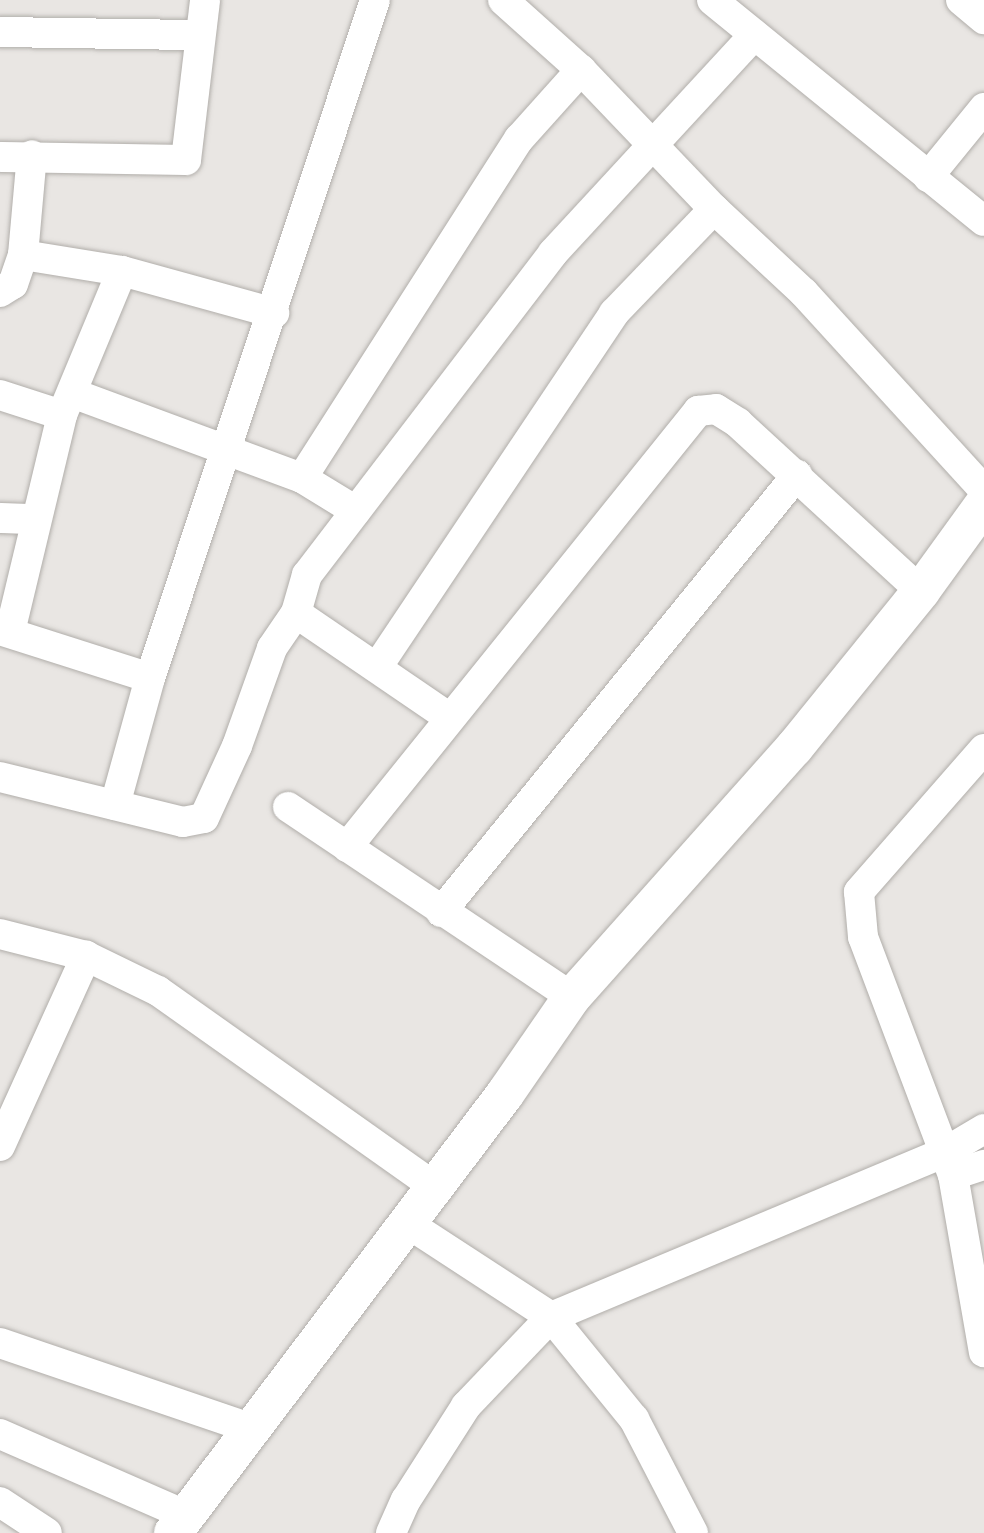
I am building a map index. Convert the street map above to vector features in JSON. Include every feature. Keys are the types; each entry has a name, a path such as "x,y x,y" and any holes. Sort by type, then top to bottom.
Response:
{"street":[{"path":"0,157 32,155 186,160 205,0"},
{"path":"116,805 150,677 274,313 376,0"},
{"path":"503,0 581,70 714,209 804,292 984,490"},
{"path":"712,0 984,221"},
{"path":"961,0 984,19"},
{"path":"0,32 199,35"},
{"path":"0,777 183,822 204,818 237,746 272,648 296,613 307,575 553,253 754,35"},
{"path":"302,478 519,139 581,70"},
{"path":"928,177 984,108"},
{"path":"0,292 13,284 23,255 32,155"},
{"path":"378,666 614,313 714,209"},
{"path":"23,255 122,271 274,313"},
{"path":"122,271 67,404 5,631 150,677"},
{"path":"0,396 67,404 228,448 302,478 356,511"},
{"path":"348,847 698,411 716,409 738,423 921,591"},
{"path":"441,912 797,475"},
{"path":"0,1434 179,1524 249,1427 435,1187 572,997 794,748 921,591 984,504"},
{"path":"0,518 34,519"},
{"path":"296,613 378,666 450,718"},
{"path":"984,749 859,892 863,937 950,1163 984,1352"},
{"path":"288,807 441,912 572,997"},
{"path":"0,934 86,956 203,1019 435,1187"},
{"path":"0,1146 86,956"},
{"path":"391,1533 412,1489 466,1406 551,1317 950,1163 984,1129"},
{"path":"950,1163 984,1165"},
{"path":"407,1223 551,1317 634,1419 693,1533"},
{"path":"0,1343 249,1427"},
{"path":"0,1502 47,1533"}]}
